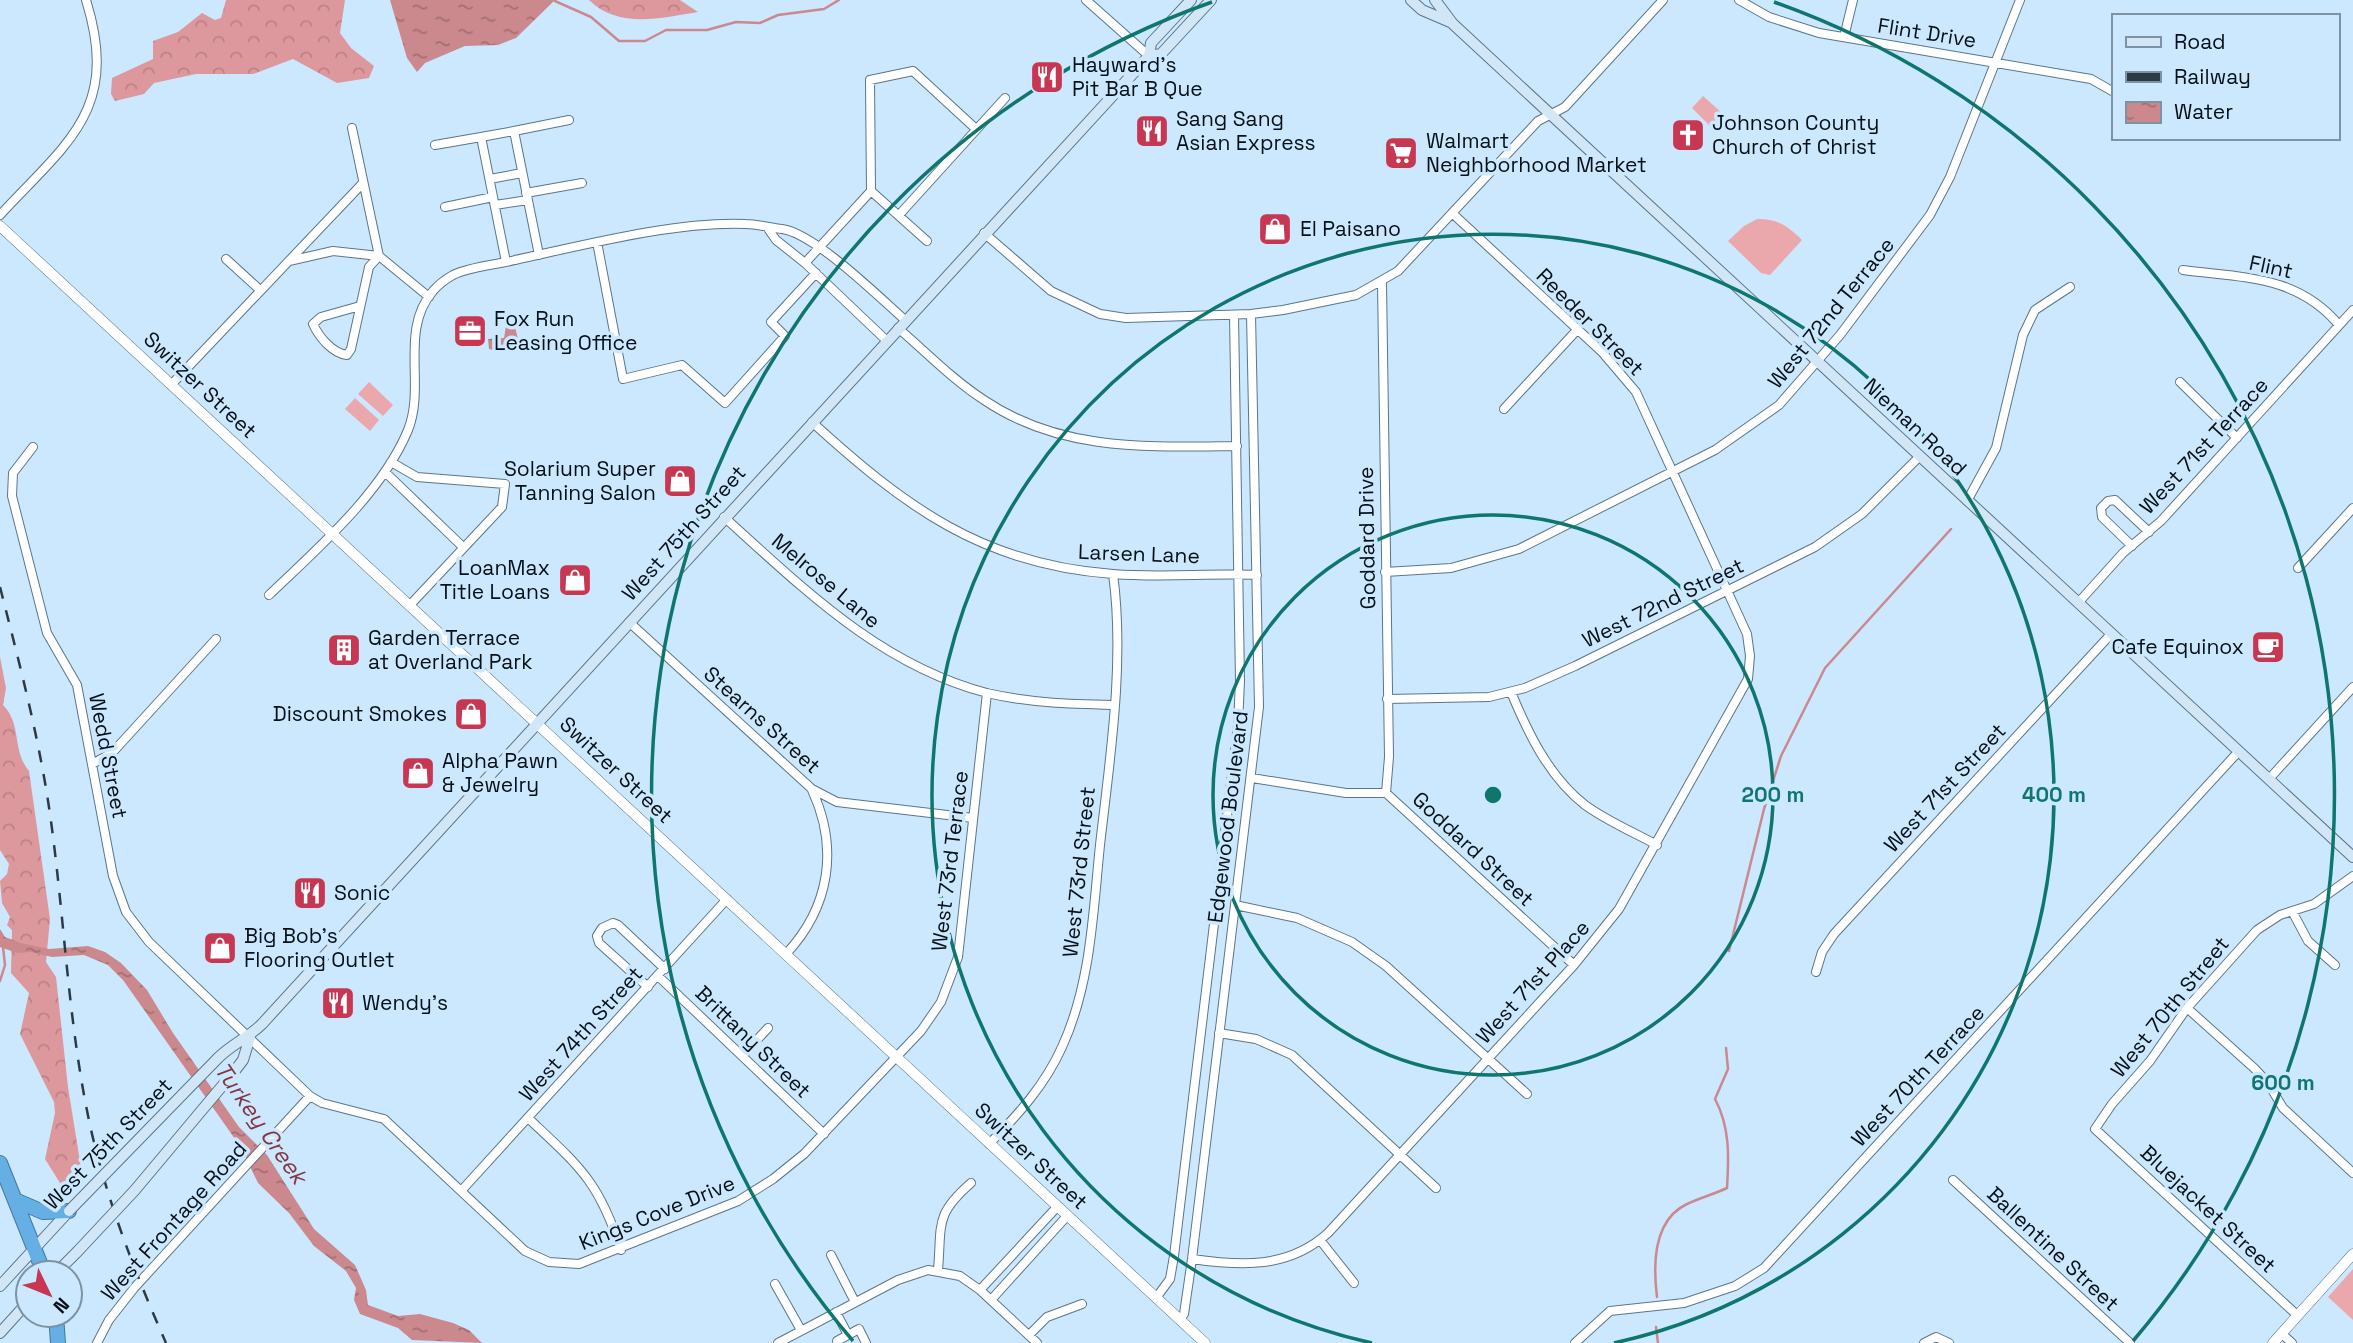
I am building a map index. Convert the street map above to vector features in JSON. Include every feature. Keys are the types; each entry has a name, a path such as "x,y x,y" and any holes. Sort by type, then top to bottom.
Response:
{"highway":[{"path":"0,1163 39,1259"},
{"path":"15,1199 36,1211 69,1211"}],"main road":[{"name":"West 75th Street","path":"0,1286 231,1045 250,1037 1149,55 1151,43 1191,0"},
{"name":"West 75th Street","path":"1149,55 1161,54 1212,0"},
{"name":"Nieman Road","path":"1411,0 1422,10 1452,23"},
{"name":"Nieman Road","path":"1434,0 1452,23 2353,857"},
{"name":"West 75th Street","path":"70,1259 135,1190 233,1073 243,1060 250,1037"}],"street":[{"path":"0,215 57,153 89,108 98,82 99,54 86,0"},
{"path":"1086,0 1149,55"},
{"path":"984,233 1051,291 1100,314 1126,318 1251,314 1356,295 1398,271 1538,121 1565,107 1663,0"},
{"name":"Flint Drive","path":"1739,0 1797,28 2091,79 2112,91"},
{"path":"1844,37 1853,0"},
{"name":"West 72nd Terrace","path":"1385,572 1451,568 1498,556 1536,541 1732,440 1762,419 1818,363 1930,215 1950,177 2020,0"},
{"path":"805,263 871,191 870,80 913,71 976,129"},
{"path":"899,215 1005,98"},
{"path":"435,145 569,120"},
{"path":"352,128 379,256"},
{"path":"514,131 539,255"},
{"path":"481,137 506,262"},
{"path":"490,179 522,173"},
{"path":"445,207 527,196 582,183"},
{"path":"171,385 362,184"},
{"path":"871,191 927,241"},
{"name":"Reeder Street","path":"1452,213 1618,368 1636,392 1728,591"},
{"path":"269,595 310,558 391,462 408,429 412,411 415,330 429,297 455,274 597,242 702,226 748,224 769,230 784,229 820,247 983,400 1047,431 1077,440 1122,447 1237,446"},
{"name":"Switzer Street","path":"0,226 1205,1343"},
{"path":"769,230 776,240 805,263 886,340"},
{"path":"597,242 623,379 682,365 725,403 785,336 771,322 816,273"},
{"path":"289,261 333,251 379,256 429,297"},
{"path":"360,306 321,317 313,324 318,334 339,354 346,355 351,349 369,267 379,256"},
{"path":"226,259 260,289"},
{"name":"Flint","path":"2183,270 2282,284 2305,293 2339,325"},
{"name":"Goddard Drive","path":"1382,282 1387,793"},
{"path":"1967,501 1996,448 2023,335 2035,310 2070,287"},
{"name":"West 71st Terrace","path":"2078,603 2237,438 2353,310"},
{"name":"Edgewood Boulevard","path":"1180,1319 1184,1314 1192,1259 1259,707 1251,314"},
{"name":"Edgewood Boulevard","path":"1156,1298 1170,1279 1174,1256 1236,753 1240,681 1234,315"},
{"path":"1504,409 1577,330"},
{"path":"2180,382 2237,438"},
{"name":"Larsen Lane","path":"812,422 896,495 967,537 1045,564 1113,574 1257,575"},
{"name":"Wedd Street","path":"33,447 13,473 12,496 47,633 77,685 113,876 126,912 149,942 250,1037"},
{"name":"West 72nd Street","path":"1387,699 1471,698 1511,692 1575,666 1835,535 1884,495 1919,457"},
{"path":"391,462 417,477 505,484 502,507 410,606"},
{"path":"385,472 463,547"},
{"path":"2132,546 2102,517 2101,508 2108,501 2115,500 2149,531"},
{"path":"2298,568 2353,508"},
{"name":"Melrose Lane","path":"724,517 854,630 915,666 987,693 1060,704 1114,705"},
{"name":"West 73rd Street","path":"989,1144 1030,1100 1047,1076 1076,1014 1089,952 1114,705 1113,574"},
{"name":"West 71st Place","path":"1192,1259 1235,1265 1260,1264 1291,1256 1320,1240 1574,965 1619,909 1748,679 1751,656 1747,634 1728,591"},
{"name":"Stearns Street","path":"629,622 812,789 837,802 973,818"},
{"name":"West 71st Street","path":"1816,972 1822,952 1834,934 2111,634"},
{"path":"92,764 112,753 216,639"},
{"path":"2269,779 2353,687"},
{"path":"1511,692 1542,756 1558,779 1587,806 1657,845"},
{"name":"West 73rd Terrace","path":"896,1057 935,1012 954,973 962,925 987,693"},
{"name":"West 70th Terrace","path":"1575,1343 1610,1311 1684,1303 1735,1286 1764,1268 2239,751"},
{"name":"Goddard Street","path":"1252,778 1346,793 1387,793 1574,965"},
{"path":"786,954 812,924 823,896 824,816 812,789"},
{"name":"West 70th Street","path":"2095,1129 2150,1061 2187,1008 2257,930 2292,911 2314,904 2353,876"},
{"name":"West 74th Street","path":"461,1191 727,899"},
{"path":"1235,905 1297,918 1352,942 1386,966 1527,1094"},
{"path":"2292,911 2308,942 2335,965"},
{"path":"648,987 599,943 597,936 602,928 607,924 618,925 665,969"},
{"name":"Brittany Street","path":"658,976 824,1133"},
{"path":"2187,1008 2269,1083 2283,1108 2353,1173"},
{"path":"742,1056 768,1028"},
{"path":"1219,1033 1256,1039 1292,1055 1436,1188"},
{"name":"Kings Cove Drive","path":"250,1037 310,1096 322,1103 384,1119 526,1251 549,1262 579,1264 621,1250 738,1201 773,1179 824,1133 896,1057"},
{"name":"West Frontage Road","path":"97,1343 108,1320 135,1287 310,1096"},
{"path":"528,1118 582,1168 595,1185 621,1250"},
{"name":"Bluejacket Street","path":"2095,1129 2297,1315"},
{"name":"Ballentine Street","path":"1953,1180 2130,1343"},
{"path":"938,1270 943,1212 951,1200 971,1183"},
{"path":"980,1290 1057,1207"},
{"path":"990,1300 1067,1216"},
{"path":"1320,1240 1354,1283"},
{"path":"2273,1343 2353,1254"},
{"path":"831,1255 855,1302"},
{"path":"778,1343 914,1273 938,1270 960,1276 980,1290 1037,1343"},
{"path":"775,1284 801,1330"},
{"path":"1029,1335 1047,1317 1083,1304"},
{"path":"836,1312 848,1335"},
{"path":"838,1343 859,1329 866,1343"},
{"path":"2282,1334 2292,1343"},
{"path":"1924,1343 1936,1337 1949,1343"}],"shaded area":[{"path":"1703,96 1722,113 1710,126 1692,108"},
{"path":"1757,219 1782,224 1802,240 1770,275 1761,273 1728,241 1744,226"},
{"path":"369,382 393,405 383,416 358,394"},
{"path":"355,398 379,420 370,431 345,409"},
{"path":"2353,1269 2353,1320 2328,1297"}],"green space":[{"path":"226,0 345,0 340,33 351,48 374,66 369,78 337,83 293,59 253,74 196,74 154,83 144,94 115,101 111,94 112,78 153,59 153,41 178,32 202,13 215,20 221,18"},
{"path":"589,0 680,0 698,12 655,18 626,18 600,9"},
{"path":"0,657 6,688 3,705 13,721 20,755 29,771 50,919 46,962 56,977 68,1087 83,1180 65,1191 45,1159 55,1113 54,1102 20,1034 29,993 11,973 12,930 7,925 10,917 2,903 0,881 7,874 9,864 0,850"}],"water":[{"path":"390,0 555,0 516,38 498,45 465,46 425,63 417,72 407,58"},
{"path":"506,326 515,327 518,339 506,343 503,352 489,349 488,339 504,338"},
{"path":"0,929 5,937 21,943 49,949 88,946 105,952 121,963 147,990 173,1033 239,1127 267,1155 314,1229 355,1265 366,1290 368,1305 398,1316 420,1314 453,1323 469,1330 482,1343 412,1340 398,1328 360,1314 354,1300 356,1288 346,1271 314,1246 289,1213 258,1183 240,1146 123,980 108,965 84,955 52,957 31,952 17,953 0,947"}],"waterway":[{"path":"555,1 591,17 619,41 645,41 666,30 707,30 736,22 760,23 778,15 824,9 839,0"},
{"path":"1729,951 1764,809 1781,756 1825,668 1951,529"},
{"path":"0,981 5,965 3,947"},
{"path":"1657,1297 1656,1258 1667,1221 1687,1204 1727,1188 1726,1131 1715,1099 1728,1069 1726,1048"},
{"path":"1656,1327 1658,1343"}],"railway":[{"path":"0,587 28,700 45,785 77,1055 92,1134 124,1240 166,1343"}],"place":[{"name":"Hayward's Pit Bar B Que","path":"1047,77"},
{"name":"Sang Sang Asian Express","path":"1152,131"},
{"name":"Johnson County Church of Christ","path":"1688,135"},
{"name":"Walmart Neighborhood Market","path":"1401,153"},
{"name":"El Paisano","path":"1275,229"},
{"name":"Fox Run Leasing Office","path":"470,331"},
{"name":"Solarium Super Tanning Salon","path":"680,481"},
{"name":"LoanMax Title Loans","path":"575,580"},
{"name":"Cafe Equinox","path":"2268,647"},
{"name":"Garden Terrace at Overland Park","path":"344,650"},
{"name":"Discount Smokes","path":"471,714"},
{"name":"Alpha Pawn & Jewelry","path":"418,773"},
{"name":"Sonic","path":"310,893"},
{"name":"Big Bob's Flooring Outlet","path":"220,948"},
{"name":"Wendy's","path":"338,1003"}],"water label":[{"name":"Turkey Creek","path":"261,1123"}]}
